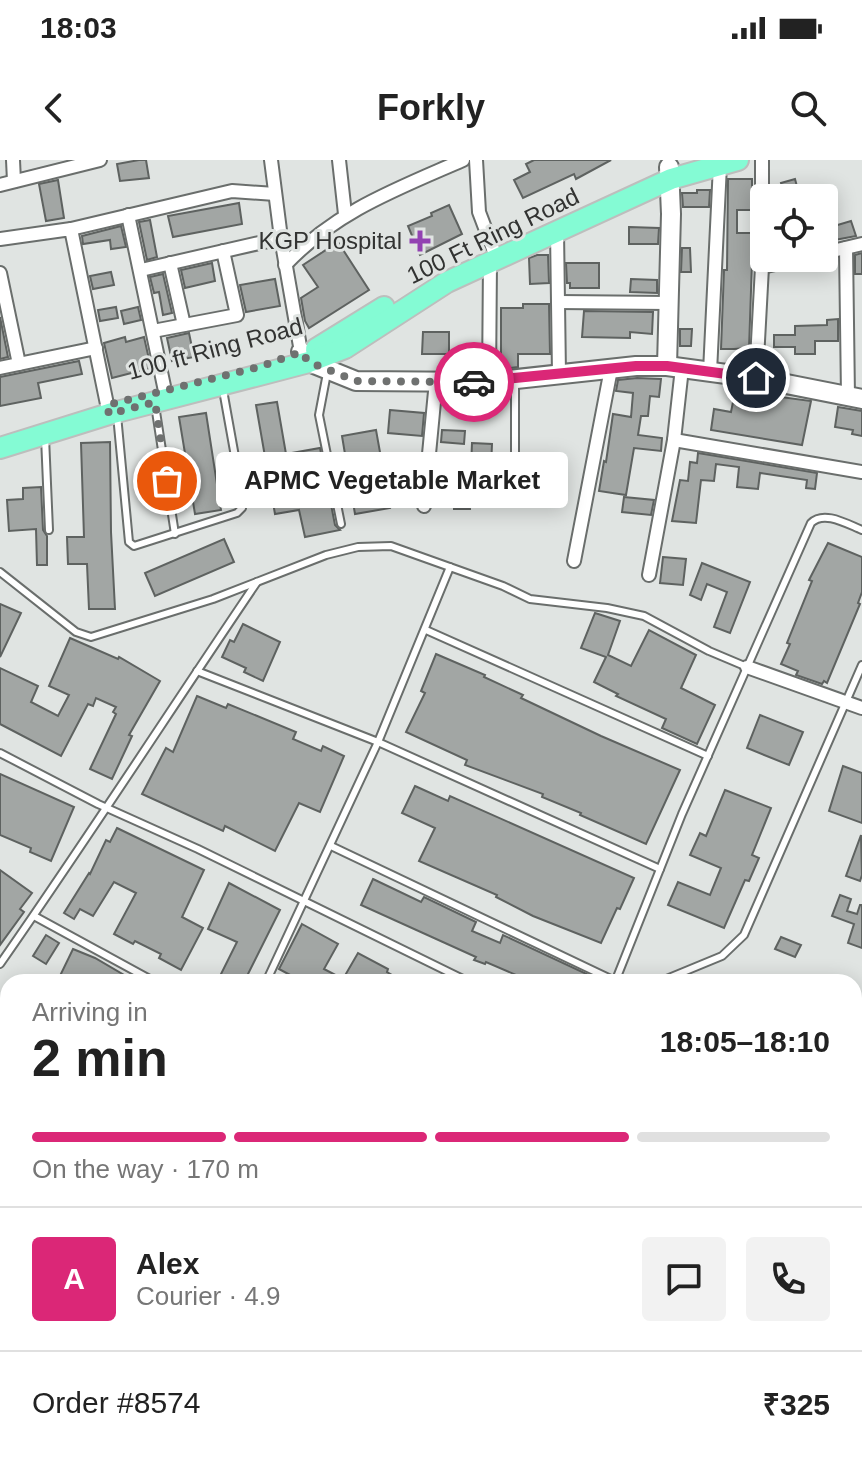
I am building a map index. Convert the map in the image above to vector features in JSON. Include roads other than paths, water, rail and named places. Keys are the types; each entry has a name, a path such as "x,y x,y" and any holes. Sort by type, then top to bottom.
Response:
{"main road":[{"name":"100 ft Ring Road","path":"0,434 111,410 277,362 313,361 317,349 357,323 491,256 548,221 691,160"},
{"name":"100 Ft Ring Road","path":"491,256 557,231 670,169 729,163"},
{"name":"100 Ft Ring Road","path":"160,396 313,361"},
{"name":"100 Ft Ring Road","path":"0,448 111,410"}],"street":[{"path":"13,160 14,181"},
{"path":"0,185 77,163 100,160"},
{"path":"271,160 285,265 313,361 356,381 489,382 611,369 675,367 756,378 855,397 846,248"},
{"path":"339,160 345,214"},
{"path":"285,265 322,230 345,214 463,160"},
{"path":"476,160 479,212 491,256 489,382"},
{"path":"762,160 762,184"},
{"path":"710,372 729,163"},
{"path":"649,575 674,440 675,367 669,303 670,169"},
{"path":"0,239 71,229 232,191 275,194"},
{"path":"128,215 153,331 160,396"},
{"path":"71,229 111,410"},
{"path":"557,231 559,374"},
{"path":"141,270 281,238"},
{"path":"838,250 862,244"},
{"path":"153,331 237,315 223,251"},
{"path":"170,263 184,325"},
{"path":"756,378 762,272"},
{"path":"0,273 19,364"},
{"path":"558,302 669,303"},
{"path":"0,368 96,348"},
{"path":"574,561 611,369"},
{"path":"424,506 436,381"},
{"path":"674,440 862,472"},
{"path":"747,667 862,708"}],"lane":[{"path":"313,361 320,400 319,415 341,524"},
{"path":"515,379 515,489"},
{"path":"111,410 129,542 134,546 237,513 242,508 222,384"},
{"path":"160,396 175,534"},
{"path":"45,434 49,530"},
{"path":"618,974 708,756 811,523 824,516 862,530"},
{"path":"0,572 76,632 91,637 213,599 326,555 358,547 391,546 503,586 530,599 607,608 644,616 709,651 747,667"},
{"path":"270,974 378,742 450,567"},
{"path":"0,964 257,582"},
{"path":"426,630 708,756"},
{"path":"678,974 722,956 744,935 862,665"},
{"path":"197,671 378,742 660,869"},
{"path":"0,753 107,808 453,974"},
{"path":"331,846 598,974"},
{"path":"34,916 140,974"}],"place":[{"name":"KGP Hospital","path":"420,241"},
{"name":"APMC Vegetable Market","path":"167,481"}]}
